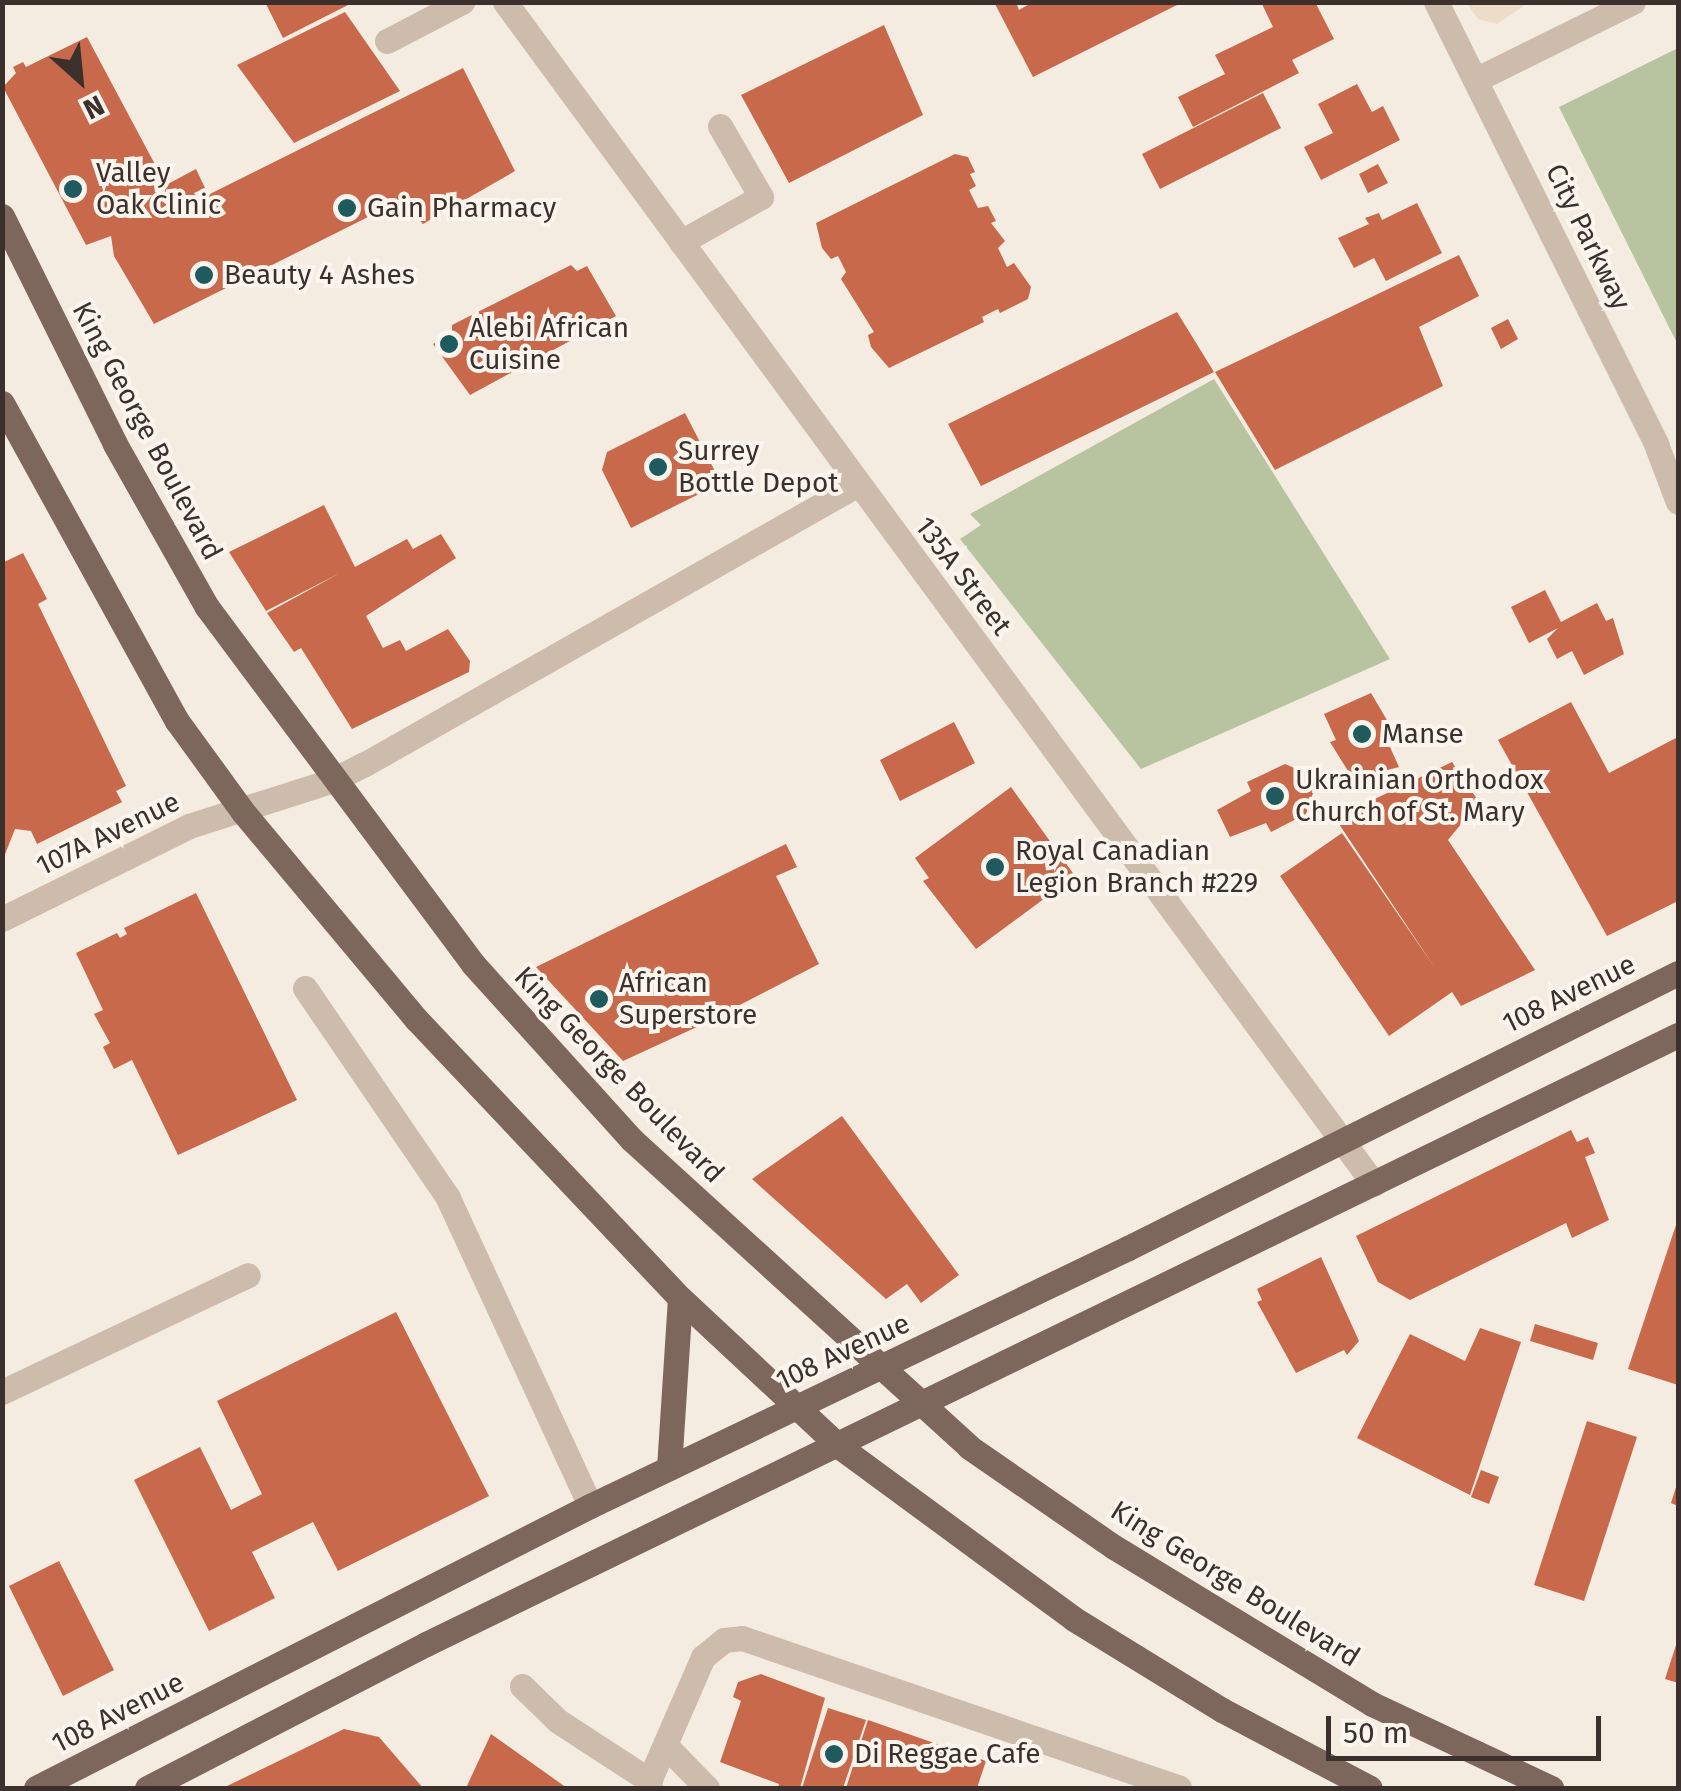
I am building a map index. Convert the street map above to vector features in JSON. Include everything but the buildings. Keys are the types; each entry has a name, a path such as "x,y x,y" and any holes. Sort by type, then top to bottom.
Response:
{"main road":[{"name":"King George Boulevard","path":"2,216 115,444 206,607 331,781 474,964 631,1140 919,1408 1114,1548 1372,1704 1551,1788"},
{"path":"2,403 177,720 243,812 417,1020 680,1298 840,1447 1074,1619 1222,1710 1370,1788"},
{"name":"108 Avenue","path":"36,1788 590,1506 878,1370 1678,973"},
{"path":"147,1788 426,1644 840,1447 1678,1036"},
{"path":"668,1468 680,1298"}],"street":[{"path":"387,41 462,2"},
{"name":"135A Street","path":"505,2 1374,1184"},
{"name":"City Parkway","path":"1436,2 1678,502"},
{"path":"1476,79 1632,2"},
{"path":"681,242 760,197 720,126"},
{"name":"107A Avenue","path":"4,916 170,834 331,781 858,484"},
{"path":"305,988 448,1198 590,1506"},
{"path":"2,1392 248,1275"},
{"path":"522,1686 558,1722 648,1785 712,1646 758,1639 1180,1788"},
{"path":"666,1746 708,1788"}],"green space":[{"path":"1678,48 1678,345 1559,107"},
{"path":"1214,379 1390,659 1141,769 960,539 981,525 970,514"}],"shaded area":[{"path":"1466,3 1528,3 1497,24 1478,19"}],"place":[{"name":"Valley Oak Clinic","path":"73,189"},
{"name":"Gain Pharmacy","path":"347,208"},
{"name":"Beauty 4 Ashes","path":"204,275"},
{"name":"Alebi African Cuisine","path":"449,344"},
{"name":"Surrey Bottle Depot","path":"658,467"},
{"name":"Manse","path":"1362,734"},
{"name":"Ukrainian Orthodox Church of St. Mary","path":"1275,796"},
{"name":"Royal Canadian Legion Branch #229","path":"995,867"},
{"name":"African Superstore","path":"599,999"},
{"name":"Di Reggae Cafe","path":"834,1754"}]}
